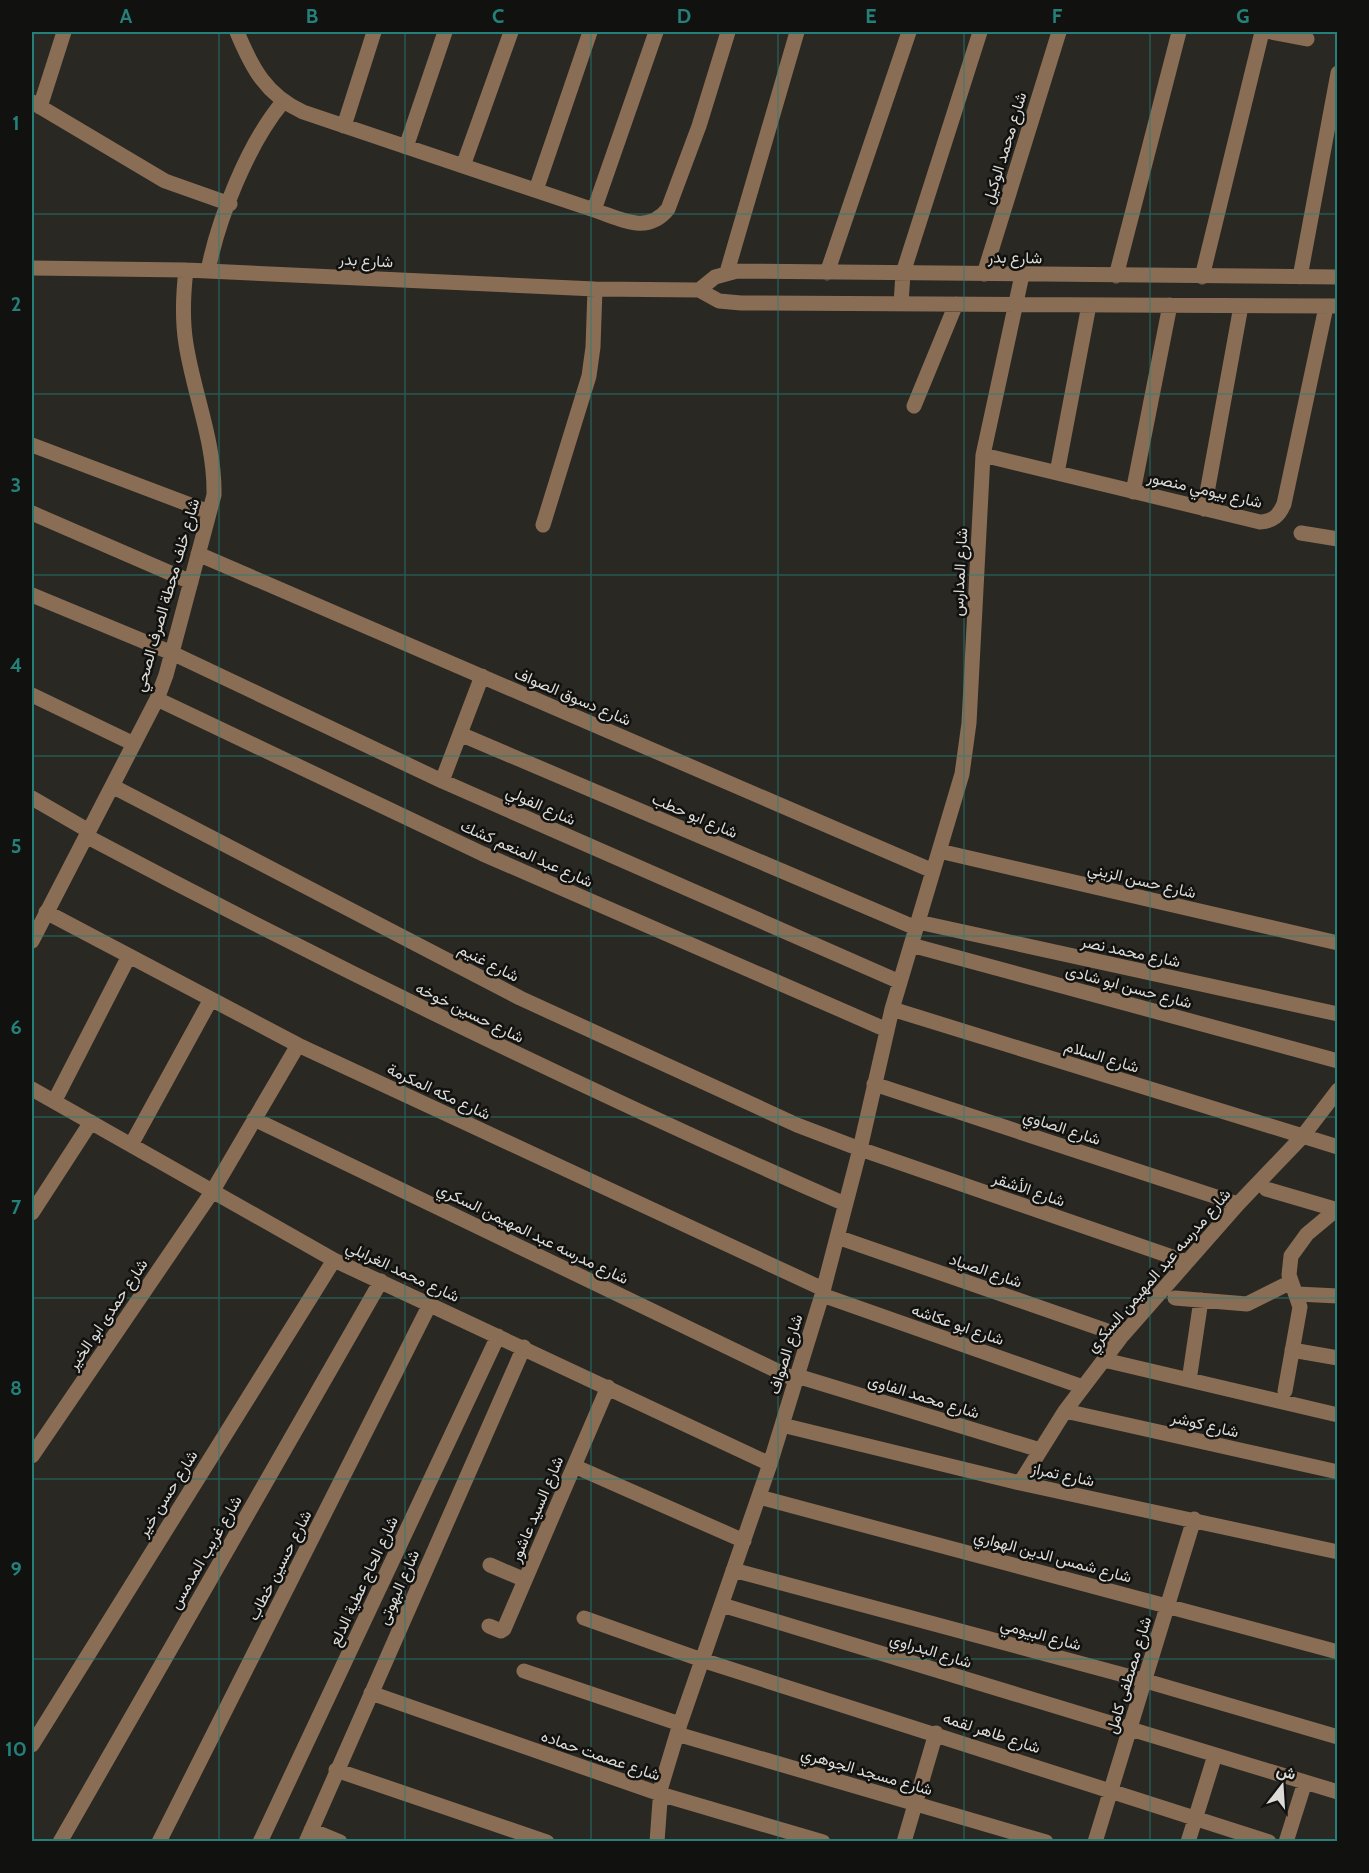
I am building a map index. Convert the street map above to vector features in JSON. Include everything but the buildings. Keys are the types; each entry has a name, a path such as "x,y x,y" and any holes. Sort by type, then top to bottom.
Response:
{"street":[{"path":"64,32 36,104 165,181 230,204"},
{"path":"237,32 255,70 282,103 594,210 650,224 659,219 668,208 699,126 728,32"},
{"path":"344,126 374,32"},
{"path":"406,147 445,32"},
{"path":"463,166 511,32"},
{"path":"536,190 590,32"},
{"path":"594,210 656,32"},
{"path":"699,290 715,277 727,272 797,32"},
{"path":"827,273 909,32"},
{"path":"901,304 903,273 980,32"},
{"name":"شارع محمد الوكيل","path":"984,274 1059,32"},
{"path":"1116,276 1179,32"},
{"path":"1202,277 1262,32"},
{"path":"1271,32 1307,39"},
{"path":"1300,277 1338,73"},
{"path":"208,271 216,238 255,142 267,121 282,103"},
{"name":"شارع بدر","path":"32,268 186,270 595,289 699,290 730,303 1332,307"},
{"name":"شارع خلف محطة الصرف الصحي","path":"32,941 157,699 172,652 209,512 214,472 209,435 186,345 182,304 186,270"},
{"name":"شارع بدر","path":"727,272 1338,277"},
{"name":"شارع المدارس","path":"933,871 967,749 983,455 1022,275"},
{"path":"543,525 589,376 593,347 595,289"},
{"path":"914,406 956,304"},
{"path":"1057,473 1089,305"},
{"path":"1133,492 1170,305"},
{"path":"1204,509 1241,306"},
{"name":"شارع بيومي منصور","path":"983,455 1204,509 1268,522 1281,512 1332,307"},
{"path":"32,445 209,512"},
{"path":"32,513 191,582"},
{"path":"1301,533 1338,539"},
{"name":"شارع دسوق الصواف","path":"198,554 933,871"},
{"name":"شارع الفولي","path":"32,595 172,652 442,781 900,982"},
{"path":"442,781 482,676"},
{"path":"32,695 134,744"},
{"name":"شارع عبد المنعم كشك","path":"157,699 483,854 887,1030"},
{"name":"شارع ابو حطب","path":"460,734 917,925"},
{"name":"شارع غنيم","path":"112,786 520,998 797,1125 860,1149"},
{"name":"شارع حسين خوخه","path":"32,798 88,833 271,934 464,1030 656,1121 845,1204"},
{"name":"شارع حسن الزيني","path":"939,851 1338,943"},
{"name":"شارع الصواف","path":"657,1842 660,1794 679,1729 759,1497 797,1378 860,1149 892,1009 933,871"},
{"name":"شارع مكه المكرمة","path":"46,912 298,1045 822,1292"},
{"name":"شارع محمد نصر","path":"917,925 1338,1014"},
{"name":"شارع حسن ابو شادى","path":"911,945 1338,1061"},
{"path":"55,1100 129,956"},
{"path":"131,1145 211,999"},
{"name":"شارع السلام","path":"892,1009 1338,1147"},
{"name":"شارع حمدى ابو الخير","path":"32,1456 212,1192 298,1045"},
{"name":"شارع الصاوي","path":"874,1084 1238,1204"},
{"name":"شارع محمد الغرابلي","path":"32,1089 334,1260 770,1464"},
{"name":"شارع مدرسه عبد المهيمن السكري","path":"1020,1483 1065,1411 1122,1336 1238,1204 1302,1137 1338,1090"},
{"name":"شارع مدرسه عبد المهيمن السكري","path":"254,1119 797,1378"},
{"path":"32,1214 91,1122"},
{"name":"شارع الأشقر","path":"860,1149 1186,1262"},
{"path":"1266,1189 1337,1209"},
{"path":"1285,1391 1300,1307 1289,1269 1294,1249 1306,1234 1337,1209"},
{"name":"شارع الصياد","path":"837,1237 1122,1336"},
{"name":"شارع حسن خير","path":"32,1745 334,1260"},
{"name":"شارع غريب المدمس","path":"60,1842 381,1281"},
{"path":"1175,1298 1247,1304 1294,1288 1338,1296"},
{"name":"شارع ابو عكاشه","path":"822,1292 1083,1387"},
{"path":"1190,1374 1201,1300"},
{"name":"شارع حسين خطاب","path":"159,1842 430,1304"},
{"name":"شارع الحاج عطية الدلع","path":"260,1842 498,1336"},
{"name":"شارع البهوتى","path":"308,1836 524,1347"},
{"path":"1292,1350 1338,1358"},
{"path":"1104,1360 1338,1415"},
{"name":"شارع محمد الفاوى","path":"797,1378 1040,1450"},
{"name":"شارع السيد عاشور","path":"489,1626 504,1630 608,1387"},
{"name":"شارع كوشر","path":"1065,1411 1338,1472"},
{"name":"شارع تمراز","path":"782,1425 1020,1483 1338,1552"},
{"path":"574,1466 744,1541"},
{"name":"شارع شمس الدين الهواري","path":"759,1497 1338,1652"},
{"name":"شارع مصطفى كامل","path":"1095,1842 1194,1519"},
{"path":"490,1565 525,1580"},
{"name":"شارع البيومي","path":"734,1570 1146,1681 1338,1737"},
{"name":"شارع البدراوي","path":"722,1605 1338,1792"},
{"name":"شارع طاهر لقمه","path":"584,1618 702,1660 936,1733 1269,1842"},
{"name":"شارع مسجد الجوهري","path":"524,1671 679,1729 915,1804 1046,1842"},
{"name":"شارع عصمت حماده","path":"371,1693 660,1794 823,1842"},
{"path":"904,1842 936,1733"},
{"path":"1188,1842 1215,1755"},
{"path":"336,1770 547,1842"},
{"path":"1286,1842 1305,1782"},
{"path":"308,1836 340,1842"}]}
